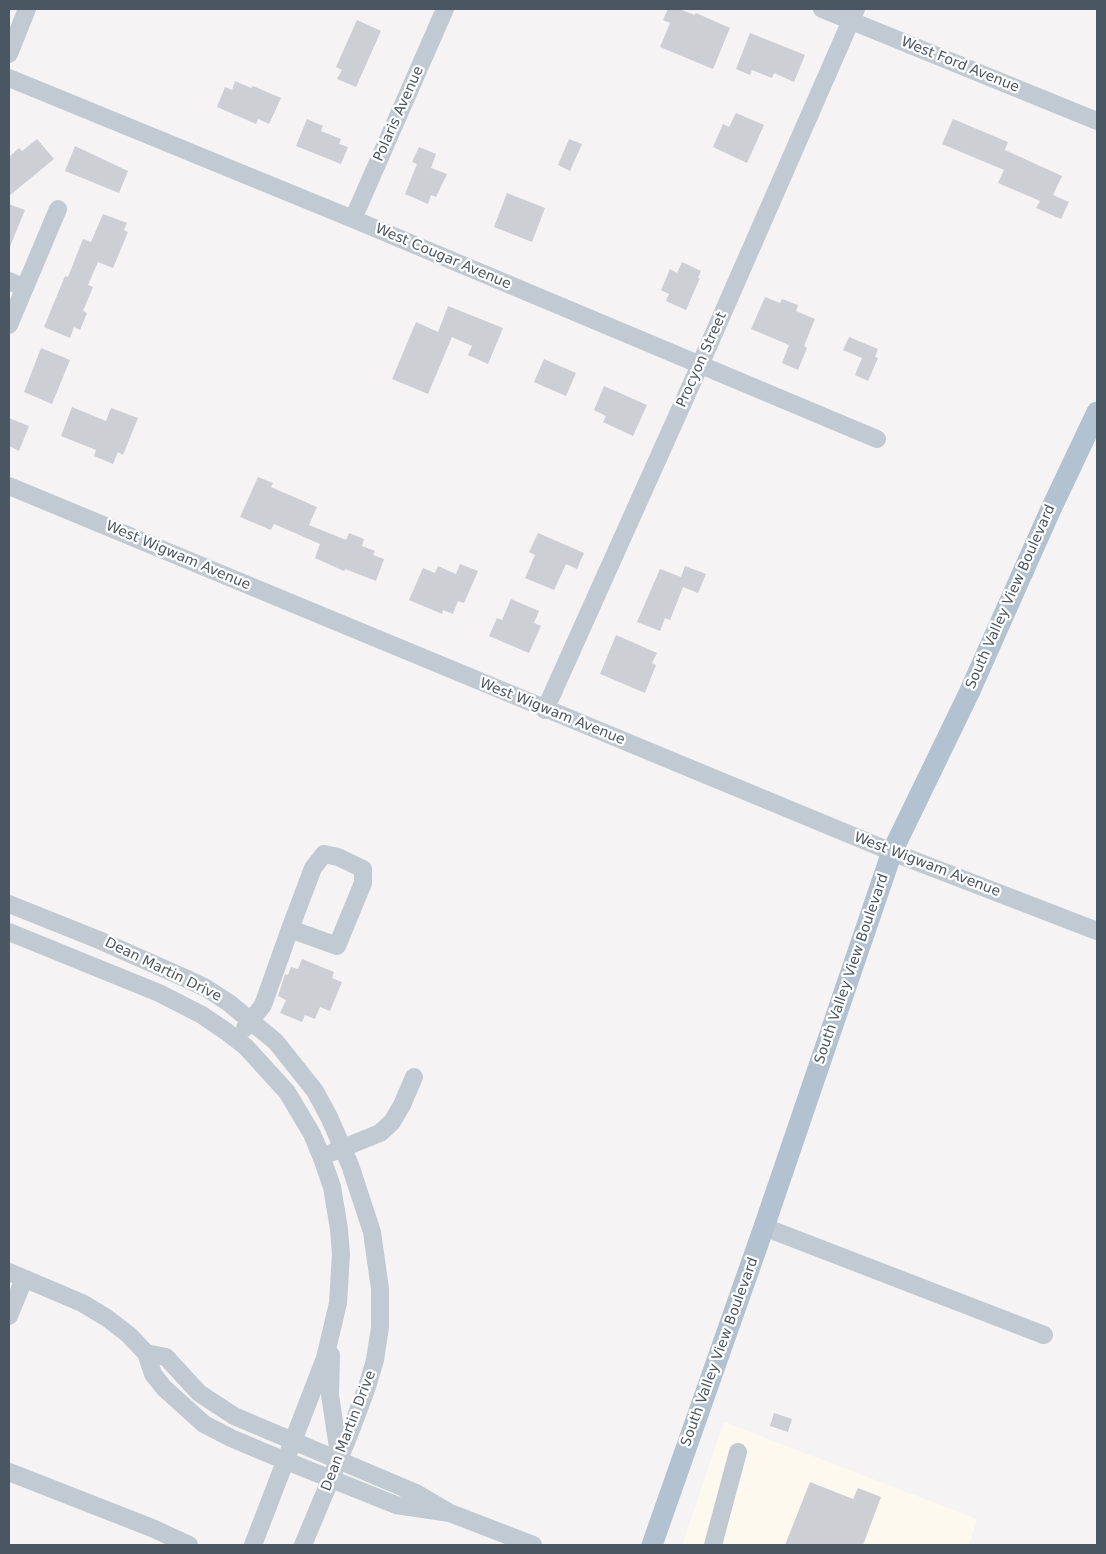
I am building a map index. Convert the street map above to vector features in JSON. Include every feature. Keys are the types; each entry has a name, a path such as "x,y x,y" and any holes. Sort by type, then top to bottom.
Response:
{"main road":[{"name":"South Valley View Boulevard","path":"652,1545 764,1227 892,852 969,692 1051,509 1097,412"}],"street":[{"path":"9,54 28,9"},
{"name":"Polaris Avenue","path":"353,219 446,9"},
{"name":"West Ford Avenue","path":"822,9 854,15 1097,121"},
{"name":"Procyon Street","path":"545,710 854,15"},
{"name":"West Cougar Avenue","path":"9,78 353,219 877,439"},
{"path":"9,325 17,284 58,209"},
{"name":"West Wigwam Avenue","path":"9,486 545,710 892,852 1097,930"},
{"path":"159,993 195,998 240,1027 246,1028 263,1005 290,929 313,868 324,854 338,857 363,869 363,882 337,946 290,929"},
{"name":"Dean Martin Drive","path":"9,904 132,954 206,988 229,1003 252,1020 276,1042 315,1091 343,1147 372,1232 380,1289 380,1317 375,1360 367,1387 303,1545"},
{"name":"Dean Martin Drive","path":"9,932 159,993 202,1015 246,1047 287,1092 312,1134 322,1158 332,1188 339,1229 341,1254 338,1303 325,1358 284,1460 253,1545"},
{"path":"122,978 132,954"},
{"path":"322,1158 343,1147 380,1133 392,1122 402,1105 414,1077"},
{"path":"764,1227 1044,1335"},
{"path":"9,1316 16,1275 82,1303 107,1318 129,1335 146,1354 153,1374 164,1388 204,1424 231,1438 396,1505 450,1512"},
{"path":"332,1332 330,1394 339,1460 350,1487"},
{"path":"146,1354 166,1357 199,1393 228,1413 416,1493 450,1512 533,1545"},
{"path":"713,1545 738,1452"},
{"path":"9,1472 189,1545"}],"shaded area":[{"path":"724,1422 977,1519 969,1545 682,1545"}],"building":[{"path":"668,9 679,9 695,15 696,13 730,28 713,69 660,47 670,23 663,20"},
{"path":"357,20 381,31 356,87 337,79 342,70 336,67"},
{"path":"750,33 805,55 794,82 774,73 772,78 752,70 750,75 736,69"},
{"path":"235,81 251,88 253,86 281,98 269,124 258,119 256,124 217,107 225,87 232,90"},
{"path":"736,113 764,125 747,163 713,147 723,124 729,127"},
{"path":"307,119 323,126 321,131 341,139 339,144 348,147 341,164 296,146"},
{"path":"953,119 1008,142 1005,150 1062,176 1053,195 1069,202 1061,219 1036,208 1040,201 998,183 1004,170 942,144"},
{"path":"37,139 54,159 9,196 9,157 19,148 22,151"},
{"path":"569,139 582,144 570,171 558,165"},
{"path":"75,146 128,171 119,193 65,171"},
{"path":"419,147 436,154 431,168 447,174 436,197 431,195 428,204 405,194 417,164 412,162"},
{"path":"507,193 545,208 532,242 494,227"},
{"path":"9,204 25,210 9,249"},
{"path":"103,214 127,223 124,230 128,232 113,268 98,262 88,285 93,287 83,311 87,313 80,330 74,327 70,338 44,327 65,276 68,277 83,239 91,242"},
{"path":"682,262 701,271 698,278 700,278 686,310 666,301 669,294 661,290 670,269 677,273"},
{"path":"765,297 780,303 782,299 798,305 796,311 815,319 804,346 807,348 798,370 782,363 789,345 751,329"},
{"path":"448,306 503,328 488,364 468,355 472,346 452,337 428,394 392,379 416,322 438,332"},
{"path":"849,337 878,349 875,357 878,358 868,381 855,375 862,358 843,350"},
{"path":"41,348 70,360 52,404 24,392"},
{"path":"544,359 576,373 566,396 534,382"},
{"path":"604,386 647,405 633,436 603,422 606,416 594,410"},
{"path":"72,407 106,421 111,408 138,418 123,455 118,452 113,464 94,456 96,450 61,436"},
{"path":"9,418 29,426 19,451 9,446"},
{"path":"258,477 273,483 271,487 317,507 309,525 346,540 349,533 364,539 362,546 375,551 373,555 384,559 376,581 345,569 344,571 315,558 320,544 274,524 271,530 240,517"},
{"path":"538,533 584,553 577,569 566,564 554,590 525,578 535,555 529,552"},
{"path":"460,564 478,571 464,603 458,601 453,614 443,610 442,614 409,600 423,568 435,573 438,566 456,574"},
{"path":"685,566 706,574 698,593 683,587 670,620 665,618 660,631 637,622 660,569 681,577"},
{"path":"511,599 539,611 534,623 541,626 529,653 489,636 497,618 502,620"},
{"path":"616,635 657,653 652,663 656,665 645,693 600,674"},
{"path":"302,959 334,972 332,978 342,982 330,1011 320,1007 315,1019 305,1015 302,1022 280,1013 286,1000 278,996 285,974 288,975 291,967 298,969"},
{"path":"774,1413 792,1419 788,1432 770,1426"},
{"path":"810,1482 853,1499 858,1488 881,1497 863,1545 785,1545"}]}
